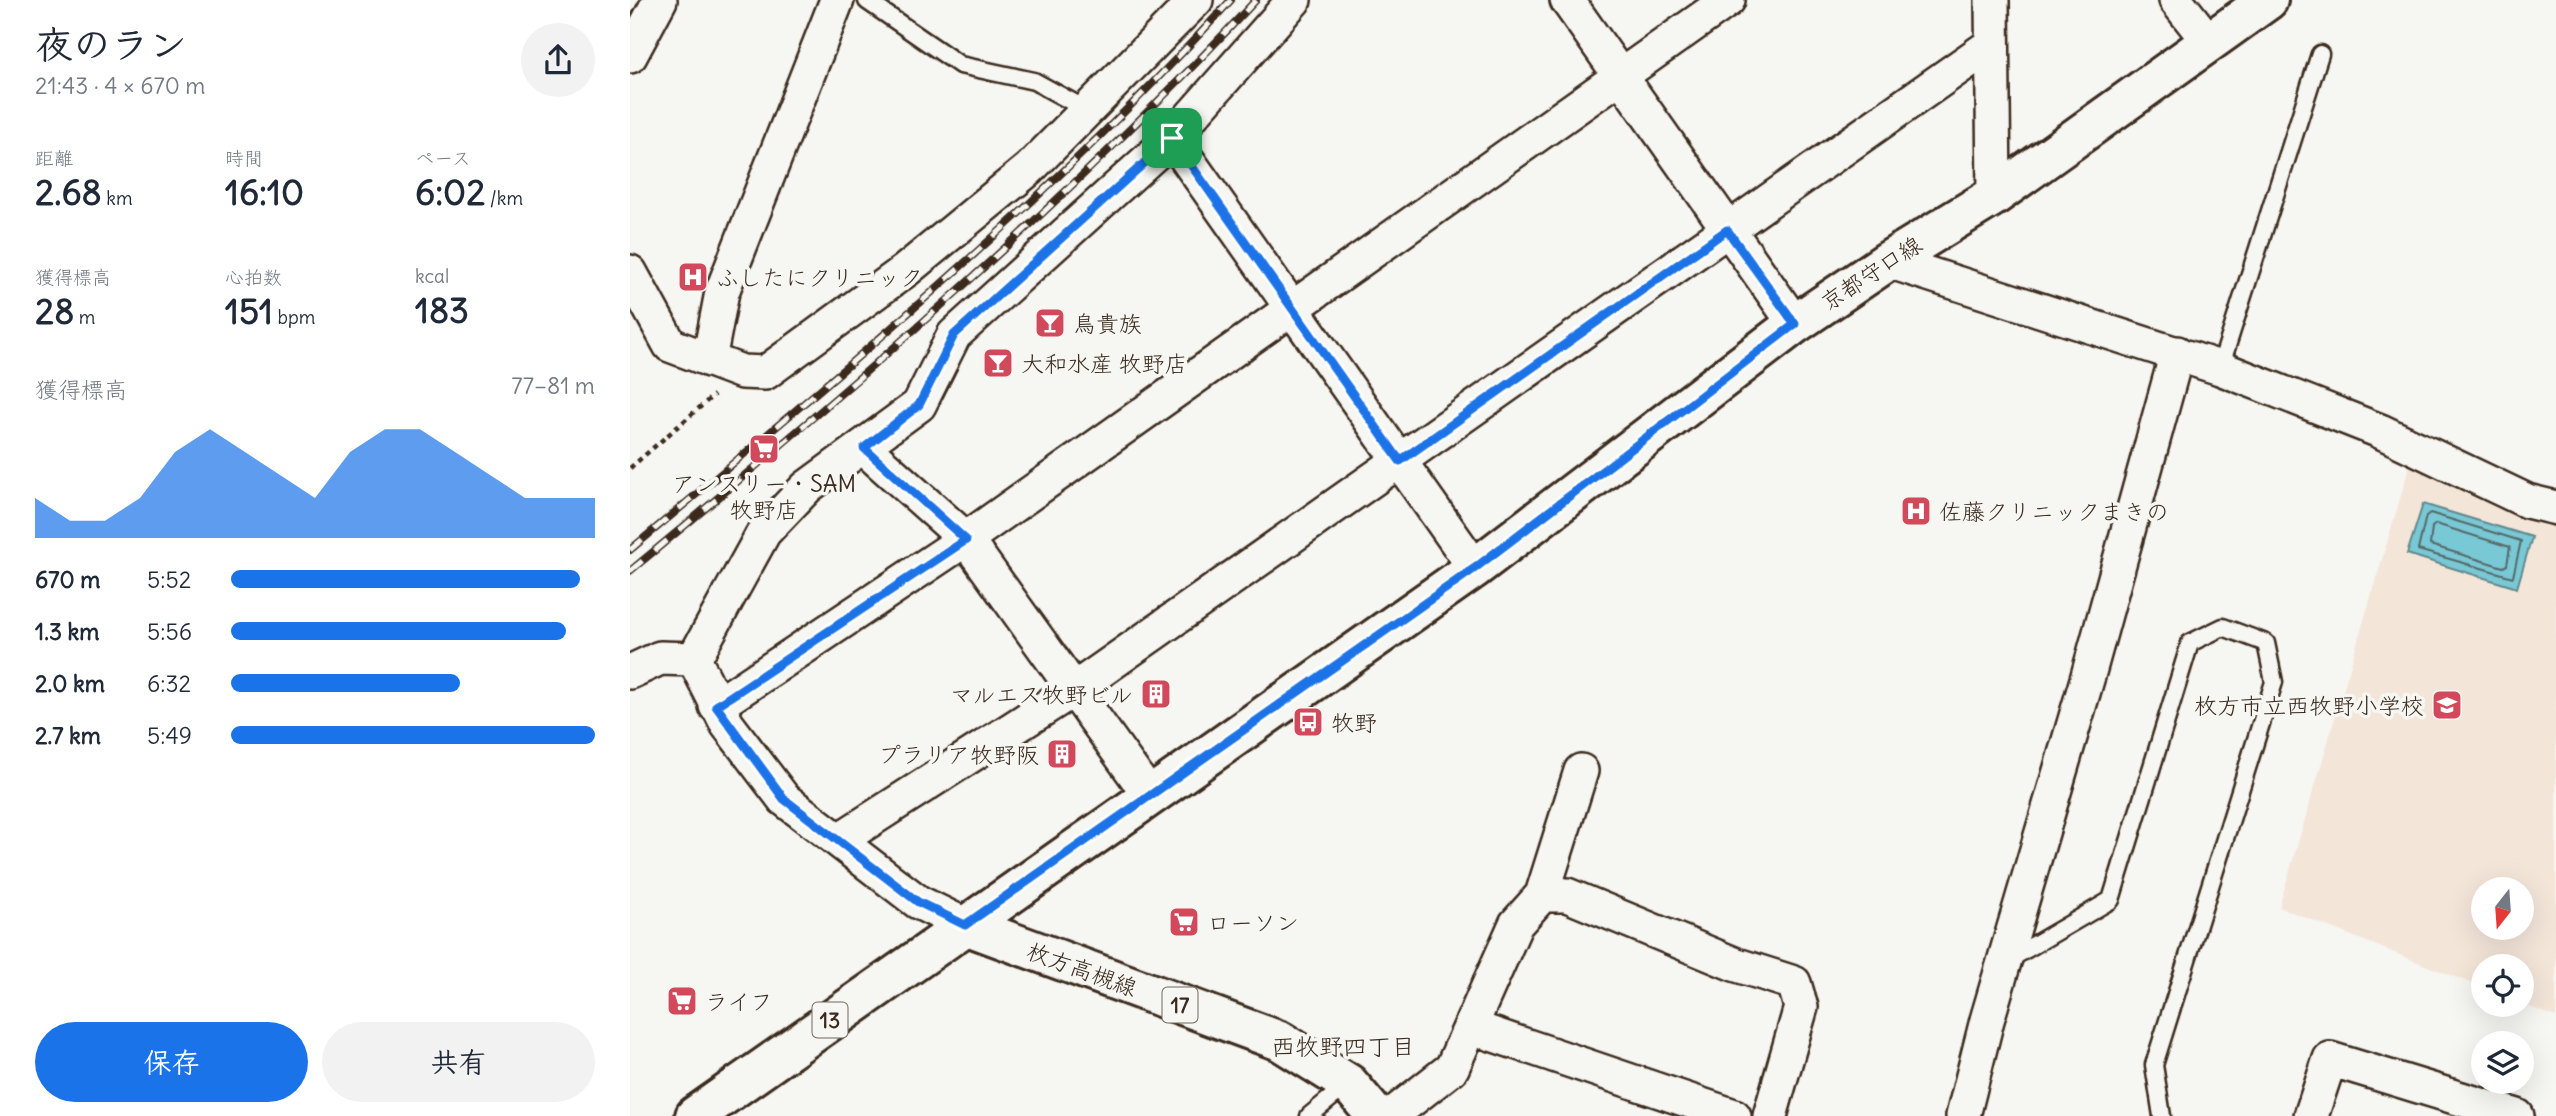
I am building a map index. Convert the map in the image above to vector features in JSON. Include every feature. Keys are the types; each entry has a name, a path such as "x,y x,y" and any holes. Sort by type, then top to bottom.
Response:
{"main road":[{"name":"京都守口線","path":"695,1116 1475,568 1795,324 1888,261 1994,196 2268,0"},
{"name":"枚方高槻線","path":"965,925 1280,1041 1349,1084 1376,1116"}],"street":[{"path":"630,272 670,345 742,372 765,373 906,270 1029,169 1196,0"},
{"path":"694,659 764,532 807,487 864,448 919,405 954,335 1172,138 1294,0"},
{"path":"1567,0 1795,324"},
{"path":"716,706 966,540 1728,0"},
{"path":"1993,0 1994,196"},
{"path":"2176,0 2209,42"},
{"path":"709,360 722,292 852,1"},
{"path":"630,56 651,2"},
{"path":"839,839 1076,688 1993,44"},
{"path":"1172,138 1475,568"},
{"path":"1888,261 2220,368 2380,431 2527,501 2556,508"},
{"path":"1963,1116 2004,962 2177,353"},
{"path":"864,448 966,540 1076,688 1150,796"},
{"path":"630,672 660,658 694,659"},
{"path":"694,659 716,706 784,799 918,902 965,925"},
{"path":"1391,1116 1452,1068 1516,924 1542,895 1581,771"},
{"path":"1542,895 1567,895 1734,964 1794,983 1801,1007 1770,1116"},
{"path":"1471,1027 1734,1116"},
{"path":"2311,1116 2330,1059 2517,1116"}],"lane":[{"path":"852,1 960,65 1034,81 1087,110"},
{"path":"2220,368 2320,54"},
{"path":"2004,962 2111,900 2190,643 2223,627 2266,643 2274,682 2154,1065 2162,1116"},
{"path":"1309,1116 1349,1084"}],"path":[{"path":"630,468 742,372"}],"shaded area":[{"name":"枚方市立西牧野小学校","path":"2410,465 2556,522 2556,1017 2534,1009 2534,954 2471,954 2471,983 2279,907"}],"water":[{"path":"2423,504 2532,537 2517,588 2407,554"}],"railway":[{"path":"630,550 786,419 1015,217 1089,147 1231,0"},
{"path":"630,571 873,366 1031,224 1183,77 1256,0"}],"place":[{"name":"ふしたにクリニック","path":"693,277"},
{"name":"鳥貴族","path":"1050,323"},
{"name":"大和水産 牧野店","path":"998,363"},
{"name":"アンスリー・SAM 牧野店","path":"764,449"},
{"name":"佐藤クリニックまきの","path":"1916,511"},
{"name":"マルエス牧野ビル","path":"1156,694"},
{"name":"枚方市立西牧野小学校","path":"2447,705"},
{"name":"牧野","path":"1308,722"},
{"name":"プラリア牧野阪","path":"1062,754"},
{"name":"ローソン","path":"1184,922"},
{"name":"ライフ","path":"682,1001"}],"district":[{"name":"西牧野四丁目","path":"1343,1046"}],"route":[{"path":"1172,138 1400,461 1727,230 1795,324 1475,568 965,925 918,902 784,799 716,706 966,540 864,448 919,405 954,335 1172,138"}]}
